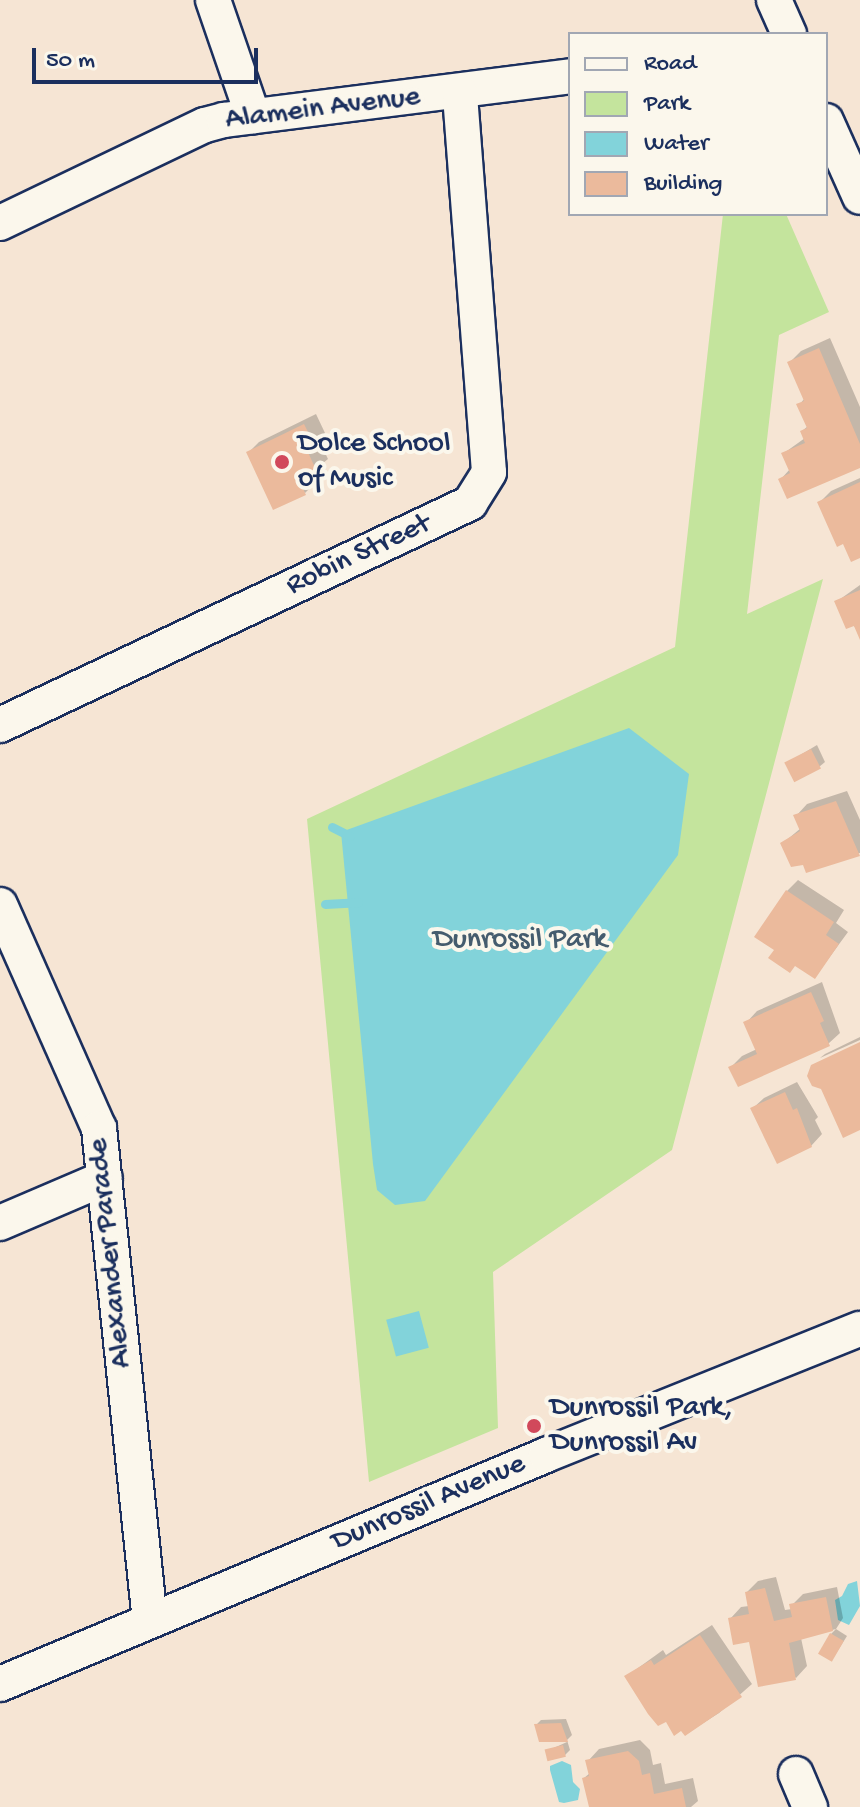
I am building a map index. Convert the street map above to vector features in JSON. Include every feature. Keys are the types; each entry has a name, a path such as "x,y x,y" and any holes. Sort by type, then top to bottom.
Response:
{"street":[{"path":"213,0 253,116"},
{"path":"774,0 788,32"},
{"name":"Alamein Avenue","path":"0,223 205,125 253,116 568,76"},
{"name":"Robin Street","path":"0,725 470,503 489,472 460,92"},
{"path":"828,125 860,197"},
{"name":"Alexander Parade","path":"0,905 99,1128 150,1620"},
{"path":"0,1223 105,1178"},
{"name":"Dunrossil Avenue","path":"0,1684 860,1329"},
{"path":"796,1774 810,1807"}],"green space":[{"name":"Dunrossil Park","path":"723,216 787,216 829,312 779,335 747,614 823,579 672,1150 493,1272 498,1428 369,1482 307,819 675,647"}],"water":[{"path":"629,728 689,774 678,855 425,1201 395,1205 377,1190 373,1164 341,832"},
{"path":"419,1311 429,1348 396,1357 386,1320"},
{"path":"857,1581 860,1606 849,1625 838,1620 835,1600 842,1596 848,1584"},
{"path":"562,1761 571,1765 573,1782 580,1789 578,1800 559,1802 550,1766"}],"building":[{"path":"819,348 860,444 860,468 787,499 778,479 790,473 781,453 805,443 800,431 807,428 796,404 804,401 787,362"},
{"name":"Dolce School of Music","path":"304,424 315,446 307,450 317,472 299,480 306,495 273,510 246,452"},
{"path":"860,482 860,558 851,562 843,544 837,547 817,502"},
{"path":"860,590 860,640 854,626 846,629 834,601"},
{"path":"811,749 821,769 794,782 784,763"},
{"path":"836,801 860,856 806,873 803,865 791,867 780,843 800,831 793,815"},
{"path":"786,890 834,922 826,935 839,944 815,979 795,966 790,973 768,958 774,950 754,937"},
{"path":"811,992 824,1021 820,1023 830,1046 738,1087 728,1067 757,1054 743,1022"},
{"path":"860,1042 860,1130 843,1138 821,1089 812,1086 807,1076 811,1065"},
{"path":"785,1092 793,1110 797,1108 812,1147 777,1164 750,1108"},
{"path":"765,1588 774,1621 792,1617 789,1604 826,1597 833,1631 789,1643 796,1680 758,1687 749,1642 733,1645 728,1618 749,1614 745,1592"},
{"path":"830,1633 844,1641 832,1662 818,1654"},
{"path":"700,1635 742,1697 685,1736 681,1731 674,1736 666,1722 658,1726 648,1714 624,1676 651,1660 654,1665"},
{"path":"561,1723 568,1742 539,1742 534,1724"},
{"path":"563,1745 566,1757 547,1761 545,1750"},
{"path":"628,1751 639,1761 642,1775 650,1773 654,1794 682,1788 686,1807 589,1807 582,1778 589,1776 585,1760"}],"waterway":[{"path":"332,827 350,836"},
{"path":"325,904 358,902"}],"place":[{"name":"Dolce School of Music","path":"282,462"},
{"name":"Dunrossil Park, Dunrossil Av","path":"534,1426"}]}
